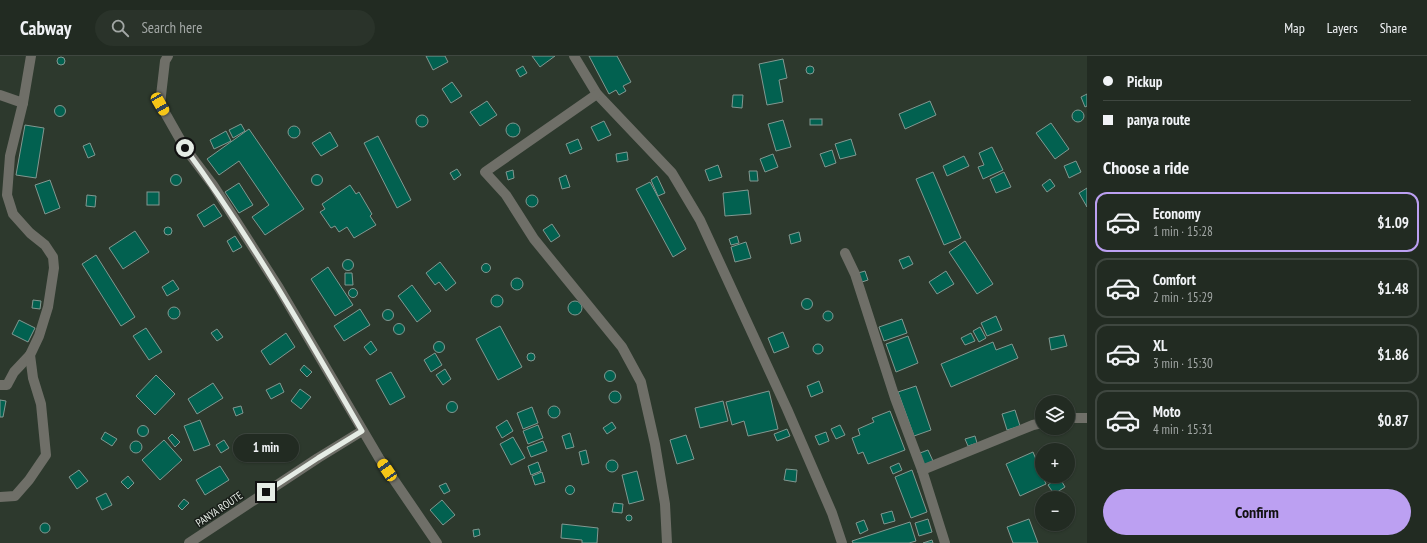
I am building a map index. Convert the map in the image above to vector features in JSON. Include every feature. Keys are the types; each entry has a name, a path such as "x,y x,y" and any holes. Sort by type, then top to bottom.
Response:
{"street":[{"path":"0,385 7,385 14,372 30,355 40,336 48,307 54,268 53,257 45,244 30,233 13,214 7,196 10,156 31,56"},
{"path":"168,56 165,61 160,104 185,148 213,185 279,288 362,431 436,543"},
{"path":"574,56 597,94 672,174 700,220 793,422 832,513 842,543"},
{"path":"597,94 485,172 506,195 534,239 622,347 642,382 655,444 665,504 666,543"},
{"path":"0,95 22,103"},
{"path":"845,253 855,274 895,398 922,470 945,543"},
{"path":"0,497 15,496 29,480 46,455 41,404 33,378 30,355"},
{"path":"1075,418 1087,418"},
{"path":"922,470 1035,425"},
{"name":"PANYA ROUTE","path":"189,543 318,458 362,431"}],"building":[{"path":"426,56 445,56 448,62 433,70"},
{"path":"532,56 555,56 540,67"},
{"path":"589,56 617,56 631,82 623,86 626,91 619,95 616,90 609,94"},
{"path":"59,57 63,57 65,61 63,65 59,65 57,63 57,59"},
{"path":"783,59 787,78 779,80 783,102 767,105 759,64"},
{"path":"523,66 527,73 520,77 516,70"},
{"path":"808,66 812,66 814,70 812,74 808,74 806,72 806,68"},
{"path":"452,82 462,96 451,103 442,89"},
{"path":"1087,94 1087,106 1085,107 1081,97"},
{"path":"733,95 743,95 742,108 732,107"},
{"path":"487,101 497,115 480,126 470,112"},
{"path":"930,101 936,115 905,129 899,114"},
{"path":"58,106 62,106 64,107 64,115 58,116 55,113 55,109"},
{"path":"1076,110 1080,110 1084,116 1080,122 1076,122 1072,118 1072,114"},
{"path":"420,115 424,115 428,121 424,127 420,127 416,123 416,119"},
{"path":"810,119 822,119 822,125 810,125"},
{"path":"783,120 791,147 776,151 768,124"},
{"path":"604,121 611,135 598,141 591,127"},
{"path":"513,123 518,125 520,130 518,135 513,137 508,135 506,130 508,125"},
{"path":"1051,123 1069,149 1055,159 1036,133"},
{"path":"241,124 245,131 233,138 229,130"},
{"path":"25,125 44,128 36,178 16,175"},
{"path":"292,126 296,126 300,132 296,138 292,138 288,134 288,130"},
{"path":"249,129 304,209 265,235 252,217 269,205 239,161 219,175 207,159"},
{"path":"226,131 231,141 214,149 210,140"},
{"path":"330,132 338,146 321,156 312,143"},
{"path":"378,136 411,200 397,208 364,143"},
{"path":"578,139 582,149 570,154 566,144"},
{"path":"851,139 856,155 840,159 835,144"},
{"path":"90,143 95,155 88,158 83,146"},
{"path":"992,147 1003,170 983,179 978,167 984,165 979,153"},
{"path":"832,150 836,163 825,167 820,154"},
{"path":"627,152 628,160 617,162 616,154"},
{"path":"773,154 778,167 765,172 760,159"},
{"path":"964,156 969,166 947,176 943,166"},
{"path":"1076,161 1081,172 1069,178 1064,166"},
{"path":"718,165 722,177 709,181 705,170"},
{"path":"457,169 461,175 454,180 450,173"},
{"path":"513,170 514,178 508,180 506,172"},
{"path":"749,171 757,171 758,181 750,181"},
{"path":"933,172 961,238 944,245 916,179"},
{"path":"1004,172 1011,187 996,193 990,179"},
{"path":"317,174 321,176 323,180 321,184 317,186 313,184 311,180 313,176"},
{"path":"174,175 178,175 180,176 180,184 174,185 171,182 171,178"},
{"path":"566,175 570,187 562,189 559,178"},
{"path":"657,176 665,193 658,196 651,180"},
{"path":"1050,179 1055,186 1047,192 1042,185"},
{"path":"50,180 60,208 45,214 35,185"},
{"path":"650,182 686,249 673,257 636,189"},
{"path":"239,183 253,205 239,213 225,192"},
{"path":"350,185 356,194 359,192 372,214 370,216 376,225 354,238 347,227 339,232 335,226 331,228 320,212 325,209 322,204"},
{"path":"1087,188 1087,207 1079,193"},
{"path":"748,190 751,214 725,216 723,193"},
{"path":"147,192 159,192 159,205 147,205"},
{"path":"87,195 96,196 95,207 86,206"},
{"path":"530,195 534,195 538,201 534,207 530,207 526,203 526,199"},
{"path":"214,204 222,216 204,227 197,215"},
{"path":"552,224 560,236 551,242 543,230"},
{"path":"168,227 171,228 171,234 168,235 165,234 164,231 165,228"},
{"path":"135,231 149,252 123,269 109,248"},
{"path":"799,232 801,241 791,244 789,235"},
{"path":"235,236 242,247 233,252 227,241"},
{"path":"737,236 739,243 731,245 729,239"},
{"path":"965,241 993,284 977,294 949,252"},
{"path":"746,242 751,258 735,262 731,247"},
{"path":"96,255 135,317 121,326 82,264"},
{"path":"909,256 913,264 903,269 899,260"},
{"path":"346,260 350,260 352,261 352,269 346,270 343,267 343,263"},
{"path":"440,262 456,283 446,291 439,282 435,285 426,273"},
{"path":"486,263 491,268 486,273 481,268"},
{"path":"328,267 353,305 335,316 311,279"},
{"path":"865,271 868,280 862,282 858,273"},
{"path":"946,271 954,284 937,294 929,282"},
{"path":"345,273 352,273 353,285 345,285"},
{"path":"517,278 521,280 523,284 521,288 517,290 513,288 511,284 513,280"},
{"path":"173,280 179,289 167,296 162,287"},
{"path":"412,285 431,311 417,322 398,296"},
{"path":"353,288 358,293 353,298 348,293"},
{"path":"497,295 501,297 503,301 501,305 497,307 493,305 491,301 493,297"},
{"path":"807,298 811,300 813,304 811,308 807,310 803,308 801,304 803,300"},
{"path":"33,300 41,301 40,309 32,308"},
{"path":"575,301 580,303 582,308 580,313 575,315 570,313 568,308 570,303"},
{"path":"172,307 176,307 180,313 176,319 172,319 168,315 168,311"},
{"path":"360,309 370,325 344,341 334,326"},
{"path":"386,310 390,310 392,311 392,319 386,320 383,317 383,313"},
{"path":"826,311 830,311 833,316 830,321 826,321 823,318 823,314"},
{"path":"996,316 1002,330 987,336 981,323"},
{"path":"902,319 907,333 884,341 879,327"},
{"path":"19,320 35,328 28,342 12,334"},
{"path":"397,324 401,324 403,325 403,333 397,334 394,331 394,327"},
{"path":"500,326 522,367 498,380 476,339"},
{"path":"980,327 986,338 979,342 973,331"},
{"path":"146,328 162,352 149,360 133,336"},
{"path":"217,329 223,337 217,341 211,333"},
{"path":"783,332 789,347 774,353 768,338"},
{"path":"286,333 295,347 270,365 261,351"},
{"path":"971,333 975,341 965,345 961,338"},
{"path":"1064,335 1067,346 1051,350 1049,338"},
{"path":"908,336 918,363 896,372 886,344"},
{"path":"371,341 377,350 370,355 364,347"},
{"path":"437,342 441,342 443,343 443,351 437,352 434,349 434,345"},
{"path":"993,342 996,350 1012,344 1018,358 951,387 941,364"},
{"path":"816,344 820,344 822,345 822,353 816,354 813,351 813,347"},
{"path":"435,353 442,365 431,372 424,360"},
{"path":"531,353 534,354 534,360 531,361 528,360 527,357 528,354"},
{"path":"304,365 312,372 307,377 300,370"},
{"path":"445,369 451,379 443,385 436,375"},
{"path":"608,371 612,371 614,372 614,380 608,381 605,378 605,374"},
{"path":"391,372 405,397 390,405 376,380"},
{"path":"156,375 175,394 155,415 136,396"},
{"path":"819,381 823,392 811,397 807,386"},
{"path":"213,383 223,398 197,414 188,399"},
{"path":"280,383 284,392 271,399 266,390"},
{"path":"916,386 931,430 914,436 898,392"},
{"path":"300,389 311,397 301,409 291,401"},
{"path":"613,391 617,391 621,397 617,403 613,403 609,399 609,395"},
{"path":"769,391 778,429 748,436 744,421 732,425 726,402"},
{"path":"0,400 6,401 3,417 0,417"},
{"path":"723,401 728,421 700,428 695,408"},
{"path":"450,402 454,402 456,403 456,411 450,412 447,409 447,405"},
{"path":"241,406 243,413 236,416 233,408"},
{"path":"554,406 558,408 560,412 558,416 554,418 550,416 548,412 550,408"},
{"path":"532,407 538,423 523,429 517,413"},
{"path":"1015,410 1020,426 1007,430 1002,414"},
{"path":"890,411 905,450 868,464 863,452 858,454 852,438 860,435 858,429 874,422 872,418"},
{"path":"200,420 210,445 194,451 184,426"},
{"path":"507,420 513,431 502,438 496,427"},
{"path":"612,422 616,428 607,434 603,428"},
{"path":"143,425 147,427 149,431 147,435 143,437 139,435 137,431 139,427"},
{"path":"538,425 543,438 528,444 523,431"},
{"path":"840,425 845,435 836,439 831,429"},
{"path":"787,429 790,436 777,441 774,434"},
{"path":"105,432 117,439 112,446 101,439"},
{"path":"826,432 829,441 819,445 815,436"},
{"path":"570,433 574,447 566,449 562,436"},
{"path":"172,434 180,442 175,447 168,438"},
{"path":"686,435 694,459 677,464 670,440"},
{"path":"247,436 257,438 254,451 244,449"},
{"path":"975,436 977,443 968,446 965,439"},
{"path":"513,437 525,458 511,465 500,444"},
{"path":"164,440 182,460 160,480 142,460"},
{"path":"224,440 229,448 221,453 216,445"},
{"path":"136,441 140,443 142,447 140,451 136,453 132,451 130,447 132,443"},
{"path":"543,441 547,451 531,457 527,447"},
{"path":"586,450 589,463 582,465 579,452"},
{"path":"928,450 933,461 924,465 920,453"},
{"path":"1033,452 1035,457 1035,483 1046,484 1020,496 1006,464"},
{"path":"614,460 617,461 617,471 610,472 607,471 606,464 607,461"},
{"path":"538,462 541,471 531,475 528,466"},
{"path":"899,463 902,470 893,474 890,467"},
{"path":"220,466 229,480 205,495 196,480"},
{"path":"786,469 797,470 796,482 784,480"},
{"path":"79,470 88,481 77,489 69,477"},
{"path":"912,470 927,512 911,518 895,477"},
{"path":"637,471 644,500 629,504 622,475"},
{"path":"542,472 545,482 535,485 532,476"},
{"path":"128,476 134,483 128,489 121,482"},
{"path":"446,483 450,491 444,494 439,486"},
{"path":"1051,483 1063,483 1065,487 1059,491 1052,491 1048,485"},
{"path":"570,485 575,490 570,495 565,490"},
{"path":"106,493 112,505 102,510 96,498"},
{"path":"184,499 189,503 182,510 178,506"},
{"path":"442,500 455,515 443,525 430,510"},
{"path":"614,503 623,504 622,513 612,512"},
{"path":"892,511 895,521 884,524 881,514"},
{"path":"629,515 632,518 629,521 626,518"},
{"path":"928,519 932,532 919,536 915,523"},
{"path":"1029,519 1038,543 1013,543 1007,527"},
{"path":"864,520 868,530 860,534 856,523"},
{"path":"910,522 916,541 909,543 853,543 852,541"},
{"path":"43,523 47,523 50,528 47,533 43,533 40,530 40,526"},
{"path":"562,524 598,528 597,543 582,543 582,540 561,538"},
{"path":"479,529 480,535 474,537 473,530"},
{"path":"932,540 933,543 923,543"}],"route":[{"path":"185,148 213,185 279,288 362,431 266,492"}]}
